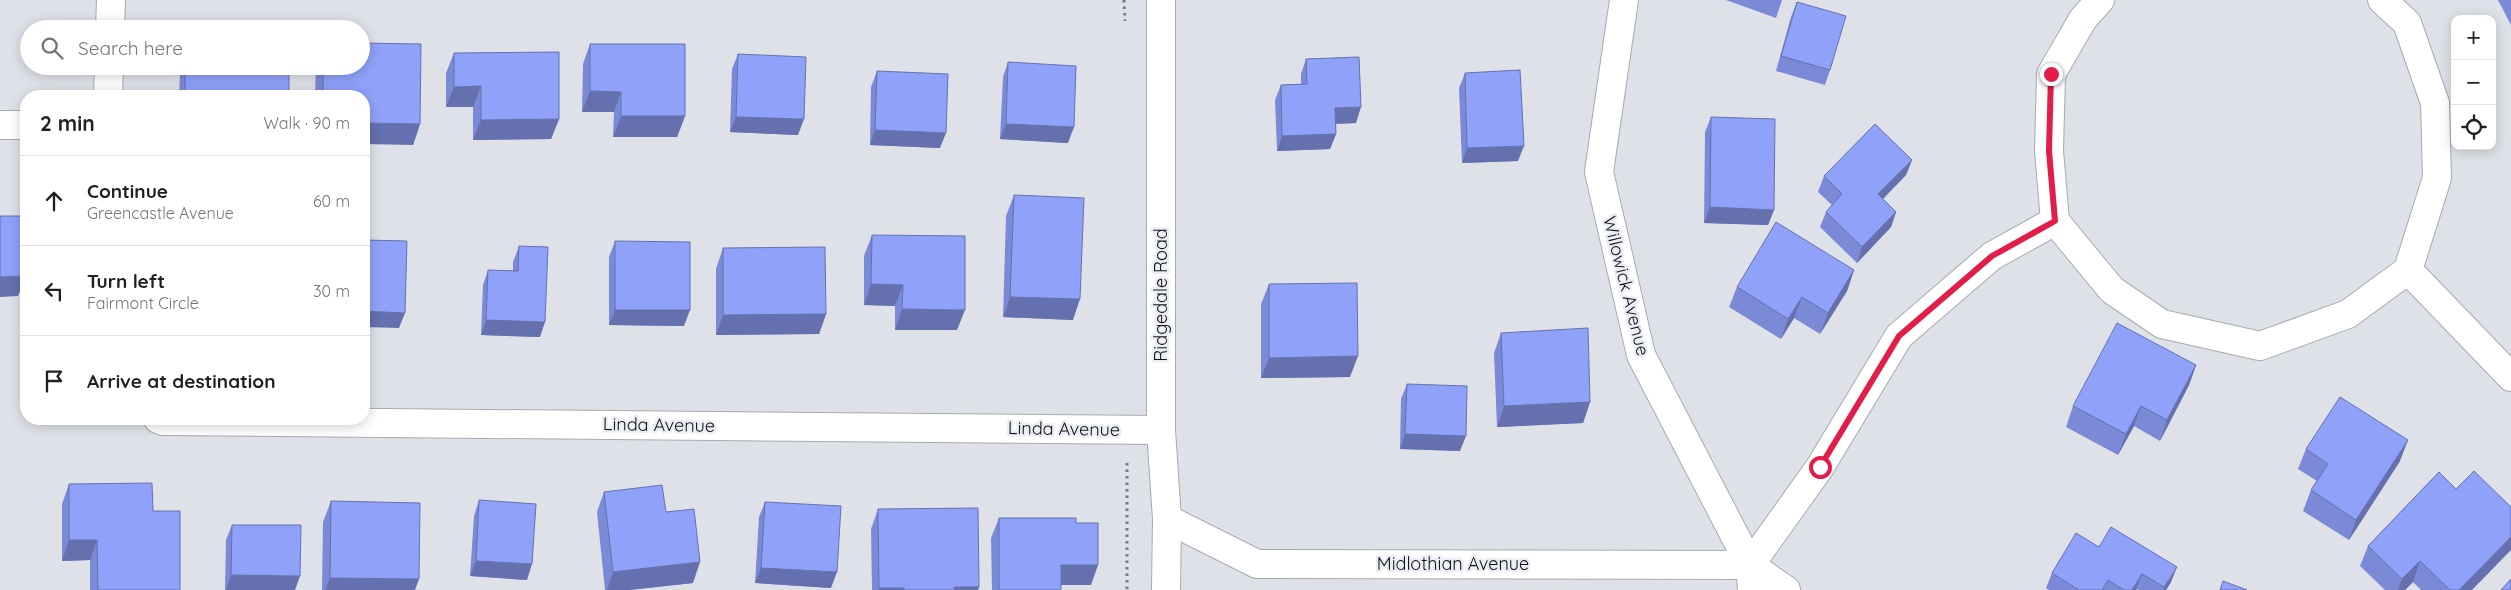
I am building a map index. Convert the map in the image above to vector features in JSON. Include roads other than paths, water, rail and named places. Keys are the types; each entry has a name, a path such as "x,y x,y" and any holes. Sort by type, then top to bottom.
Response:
{"street":[{"path":"110,20 111,0"},
{"name":"Ridgedale Road","path":"1161,0 1161,430 1167,519 1166,590"},
{"name":"Willowick Avenue","path":"1624,0 1599,172 1642,355 1751,577 1786,590"},
{"path":"2100,0 2083,19 2051,74 2049,151 2055,221 2112,290 2162,324 2260,346 2348,314 2408,270 2436,178 2435,102 2407,23 2382,0"},
{"path":"108,90 109,75"},
{"path":"0,126 20,125"},
{"path":"1751,577 1899,336 1992,256 2055,221"},
{"path":"2408,270 2511,377"},
{"name":"Linda Avenue","path":"370,423 1161,430"},
{"name":"Midlothian Avenue","path":"1167,519 1257,564 1751,577"}]}
